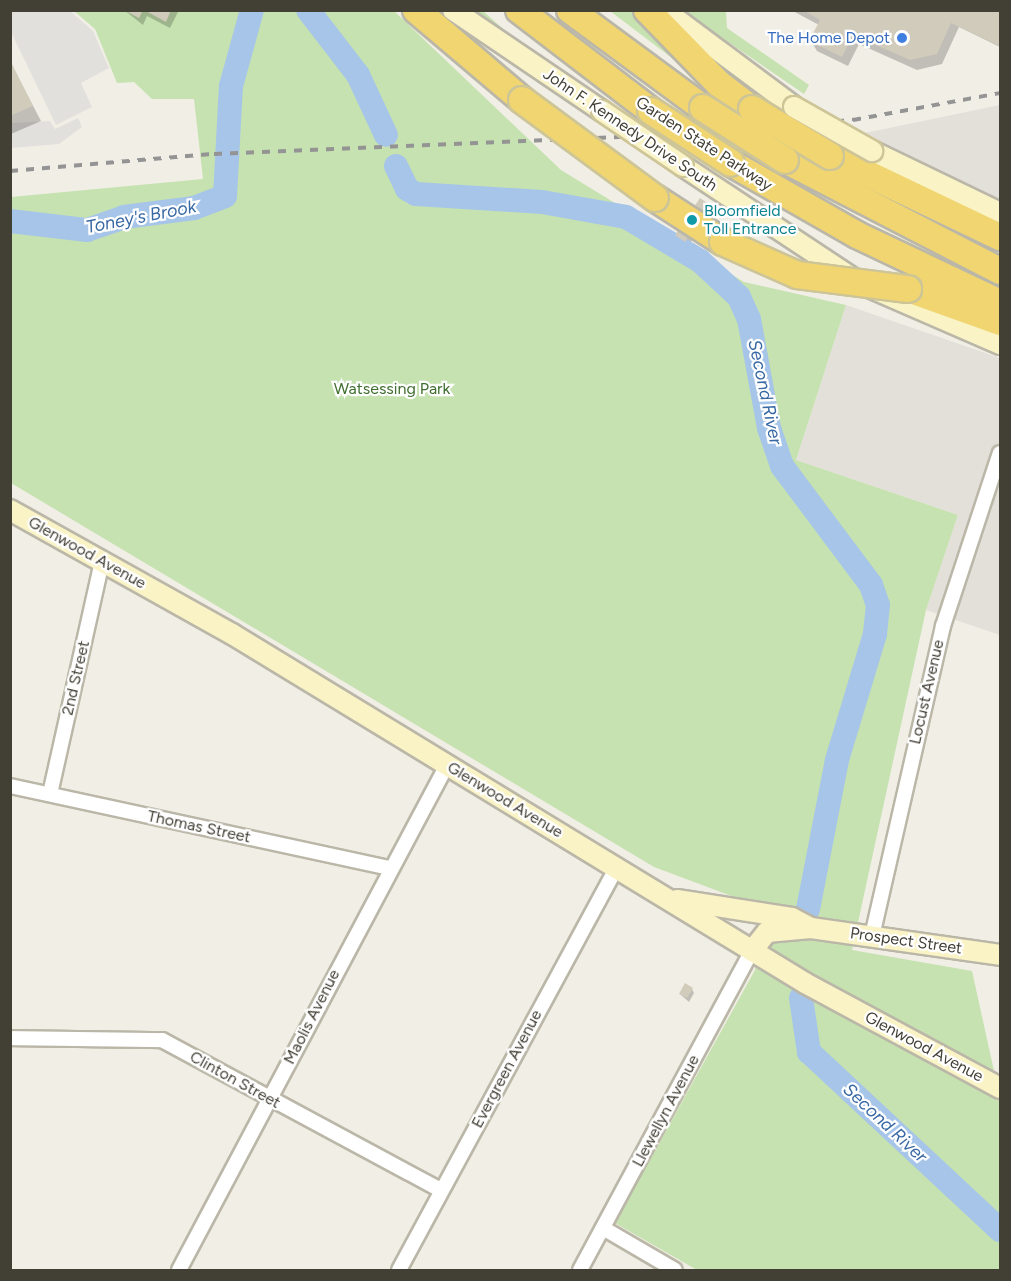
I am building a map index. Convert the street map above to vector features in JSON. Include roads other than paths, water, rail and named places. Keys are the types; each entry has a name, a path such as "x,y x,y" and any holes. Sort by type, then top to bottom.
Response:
{"highway":[{"path":"416,10 522,100 655,198 764,263 812,279 908,290 1000,322"},
{"name":"Garden State Parkway","path":"519,10 651,111 731,163 857,235 1000,303"},
{"name":"Garden State Parkway","path":"570,10 704,108 784,160 1000,271"},
{"path":"647,10 718,83 752,109 830,156 1000,237"}],"street":[{"name":"John F. Kennedy Drive South","path":"453,10 860,283 1000,344"},
{"path":"664,10 794,107 872,151 1000,213"},
{"name":"Locust Avenue","path":"872,936 943,626 1000,453"},
{"name":"Glenwood Avenue","path":"10,510 102,561 447,765 752,951 1000,1088"},
{"name":"2nd Street","path":"50,794 102,561"},
{"name":"Maolis Avenue","path":"179,1270 270,1100 388,868 447,765"},
{"name":"Thomas Street","path":"10,786 388,868"},
{"name":"Evergreen Avenue","path":"399,1270 616,868"},
{"name":"Prospect Street","path":"666,898 792,918 811,928"},
{"name":"Prospect Street","path":"752,951 767,932 811,928 1000,955"},
{"name":"Llewellyn Avenue","path":"580,1270 752,951"},
{"name":"Clinton Street","path":"10,1038 162,1040 441,1190"},
{"path":"603,1228 675,1270"}],"waterway":[{"name":"Toney's Brook","path":"10,221 87,230 124,217 194,208 225,196 231,86 252,10"},
{"name":"Second River","path":"308,10 358,75 386,135"},
{"name":"Second River","path":"396,166 407,189 416,194 542,202 626,217 700,261 739,297 749,319 769,428 782,466 871,585 878,605 875,634 837,760 808,909"},
{"name":"Second River","path":"801,998 809,1052 1000,1230"}],"railway":[{"path":"10,171 214,154 709,133 853,120 1000,93"}],"place":[{"name":"The Home Depot","path":"902,38"},
{"name":"Bloomfield Toll Entrance","path":"692,220"}],"park label":[{"name":"Watsessing Park","path":"392,389"}]}
